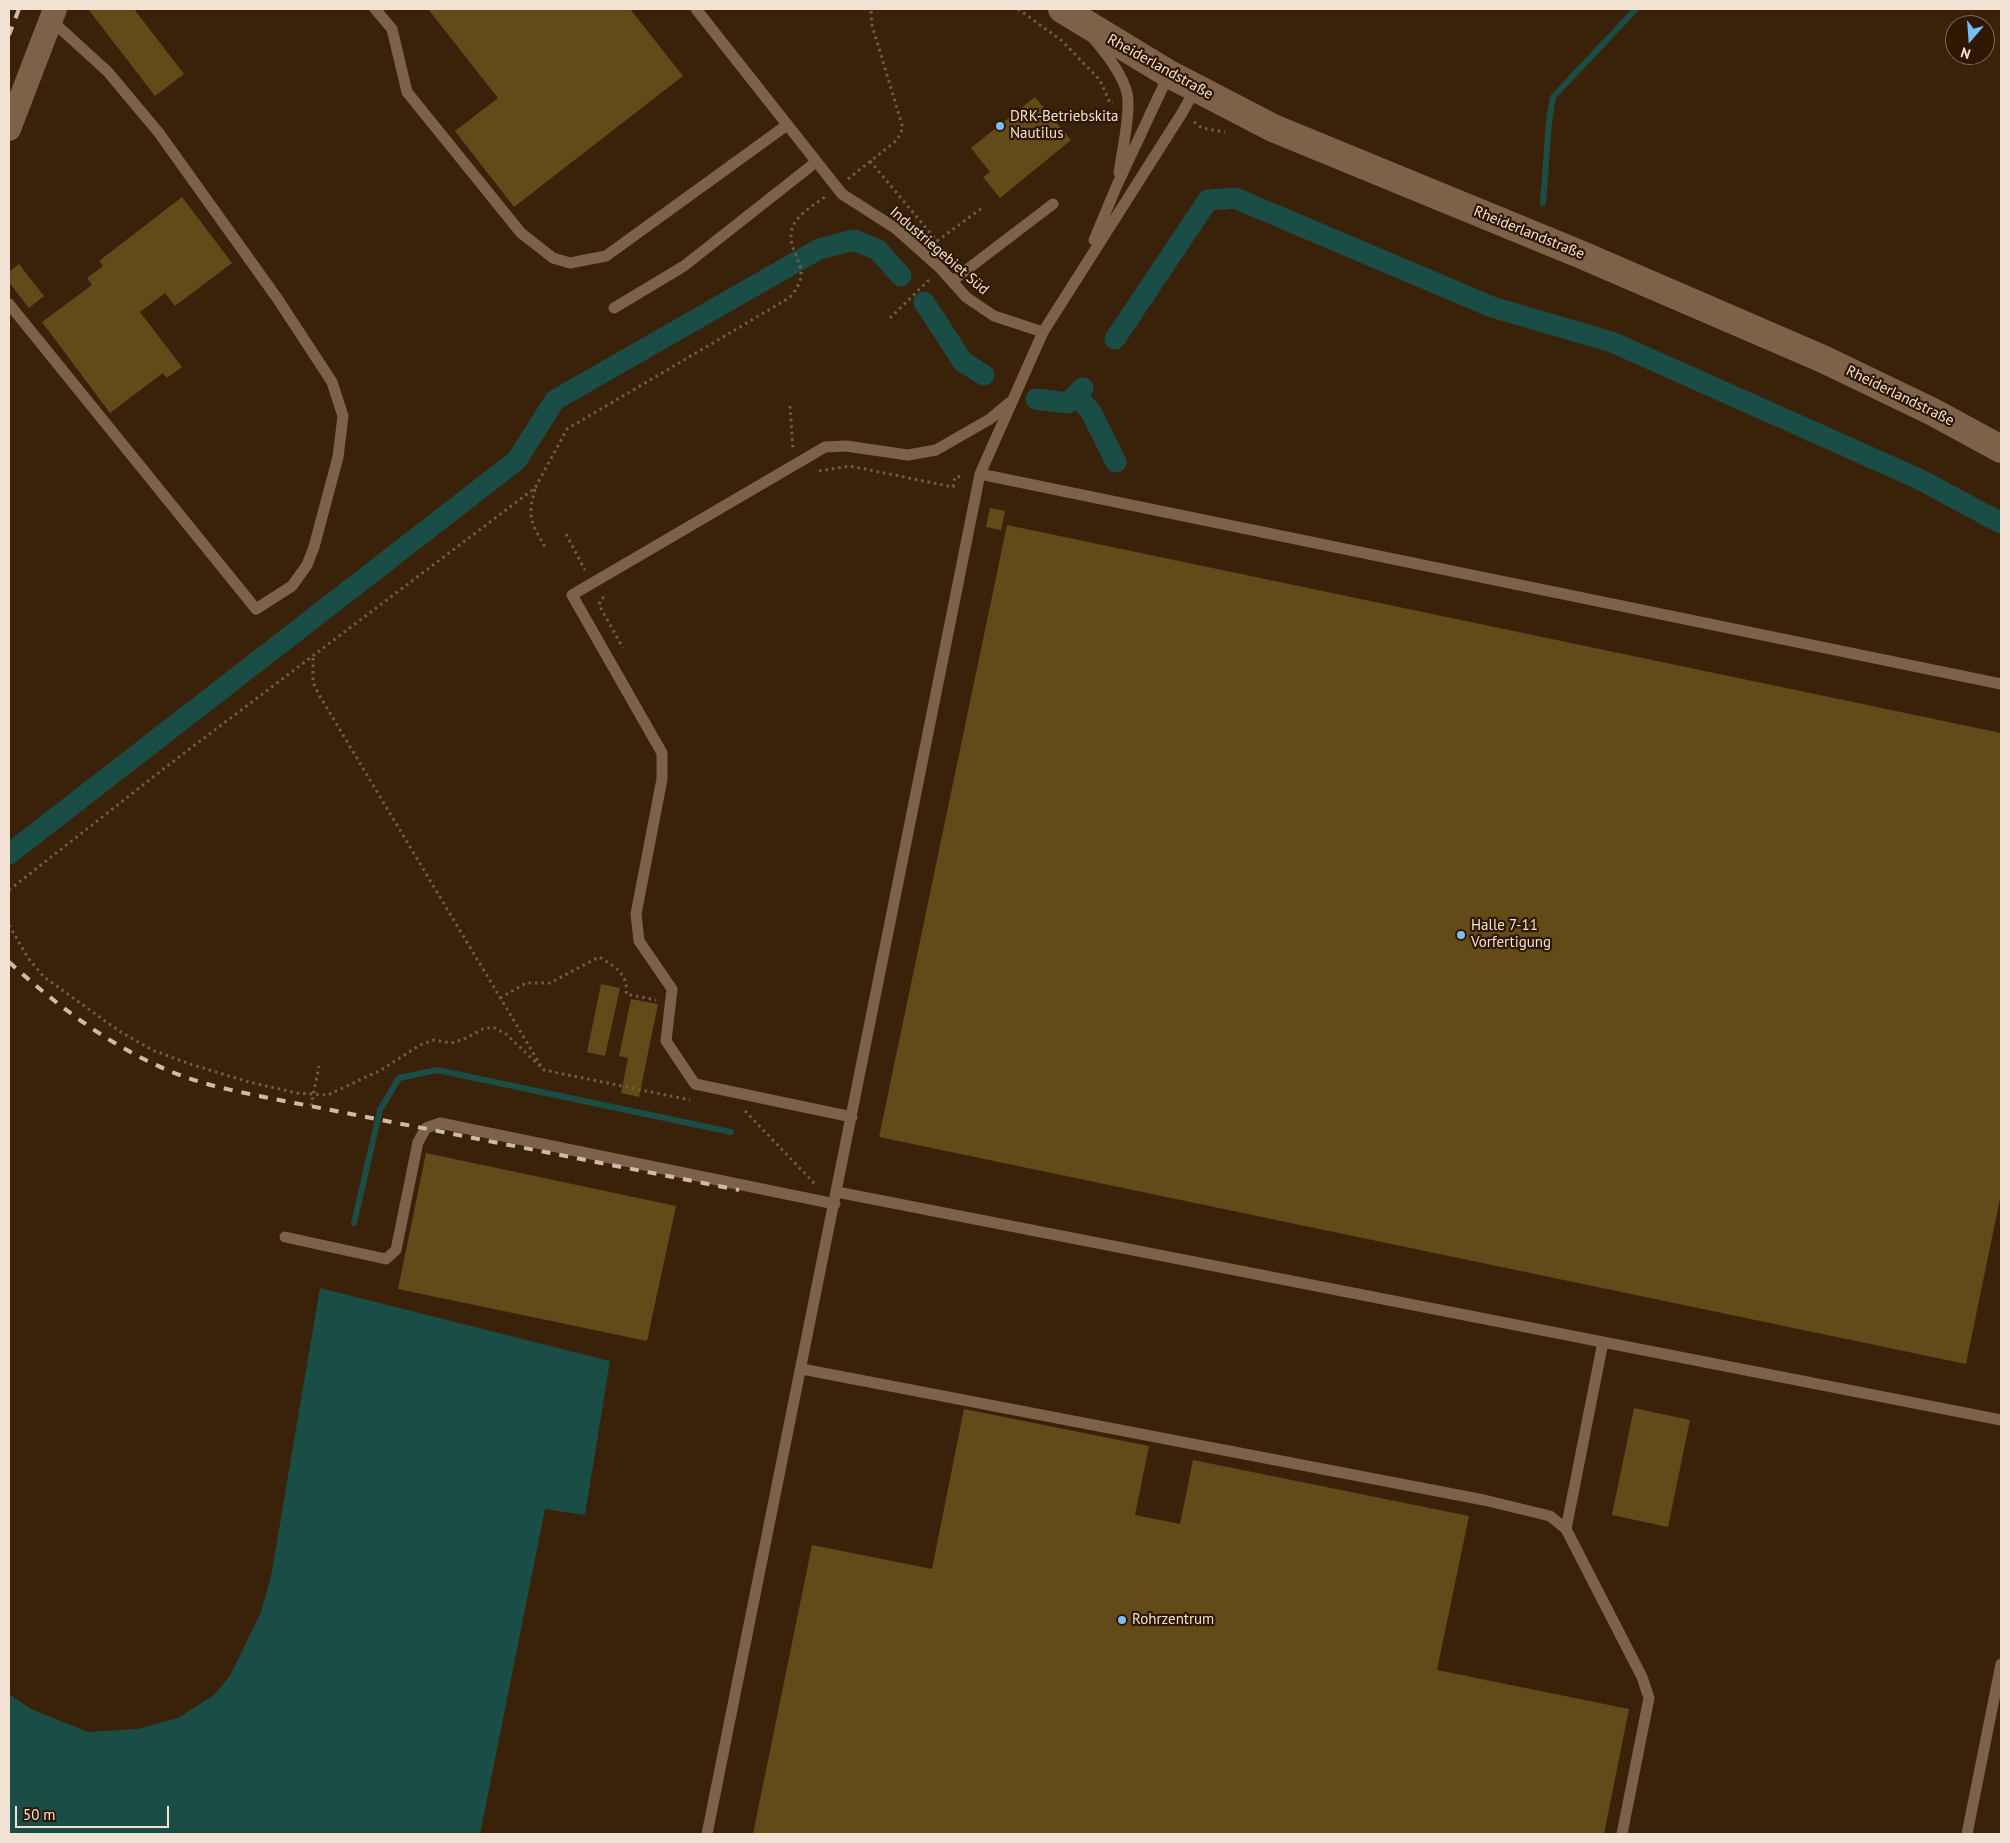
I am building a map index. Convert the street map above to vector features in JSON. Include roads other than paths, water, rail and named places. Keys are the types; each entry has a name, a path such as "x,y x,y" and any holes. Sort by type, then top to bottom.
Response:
{"main road":[{"name":"Rheiderlandstraße","path":"1070,15 1169,74 1273,128 1582,255 1823,358 1933,412 2001,449"}],"street":[{"path":"9,129 53,14"}],"lane":[{"path":"376,9 392,29 407,92 521,233 553,258 570,263 606,256 787,125"},
{"name":"Industriegebiet Süd","path":"696,9 842,194 895,228 941,269 966,297 994,316 1042,332"},
{"path":"9,304 256,609 292,586 307,565 314,548 338,457 343,416 338,395 332,382 277,298 158,133 108,72 53,14"},
{"path":"1070,15 1109,58 1125,87 1129,99 1117,185"},
{"path":"1082,270 1117,185 1169,74"},
{"path":"707,1834 802,1369 980,474 1042,332 1196,88"},
{"path":"614,308 684,266 816,162"},
{"path":"952,281 1053,204"},
{"path":"852,1117 695,1084 666,1041 672,989 639,941 636,914 662,779 662,753 572,595 825,447 846,446 908,455 936,450 990,419 1012,400"},
{"path":"980,474 2001,684"},
{"path":"285,1238 386,1259 396,1250 418,1142 426,1128 440,1123 835,1204"},
{"path":"837,1192 2001,1420"},
{"path":"1566,1528 1603,1342"},
{"path":"802,1369 1484,1500 1550,1516 1566,1528 1642,1677 1649,1698 1622,1834"},
{"path":"1967,1834 2001,1664"}],"water":[{"path":"320,1288 610,1361 585,1515 545,1509 480,1834 9,1834 9,1694 31,1709 88,1732 137,1729 178,1718 214,1695 230,1676 261,1612 271,1576"}],"waterway":[{"path":"1543,203 1549,122 1553,97 1636,9"},
{"path":"1115,339 1208,200 1235,198 1492,307 1612,342 1919,479 2001,523"},
{"path":"9,854 517,460 555,400 819,249 854,240 878,250 901,276"},
{"path":"924,302 963,362 984,375"},
{"path":"1036,399 1068,403 1083,388"},
{"path":"1076,395 1091,412 1116,462"},
{"path":"354,1223 380,1110 399,1078 437,1070 731,1132"}],"railway":[{"path":"9,35 19,9"},
{"path":"9,962 50,997 115,1043 163,1068 197,1081 259,1096 739,1190"}],"place":[{"name":"DRK-Betriebskita Nautilus","path":"1000,126"},
{"name":"Halle 7-11 Vorfertigung","path":"1461,935"},
{"name":"Rohrzentrum","path":"1122,1620"}]}
